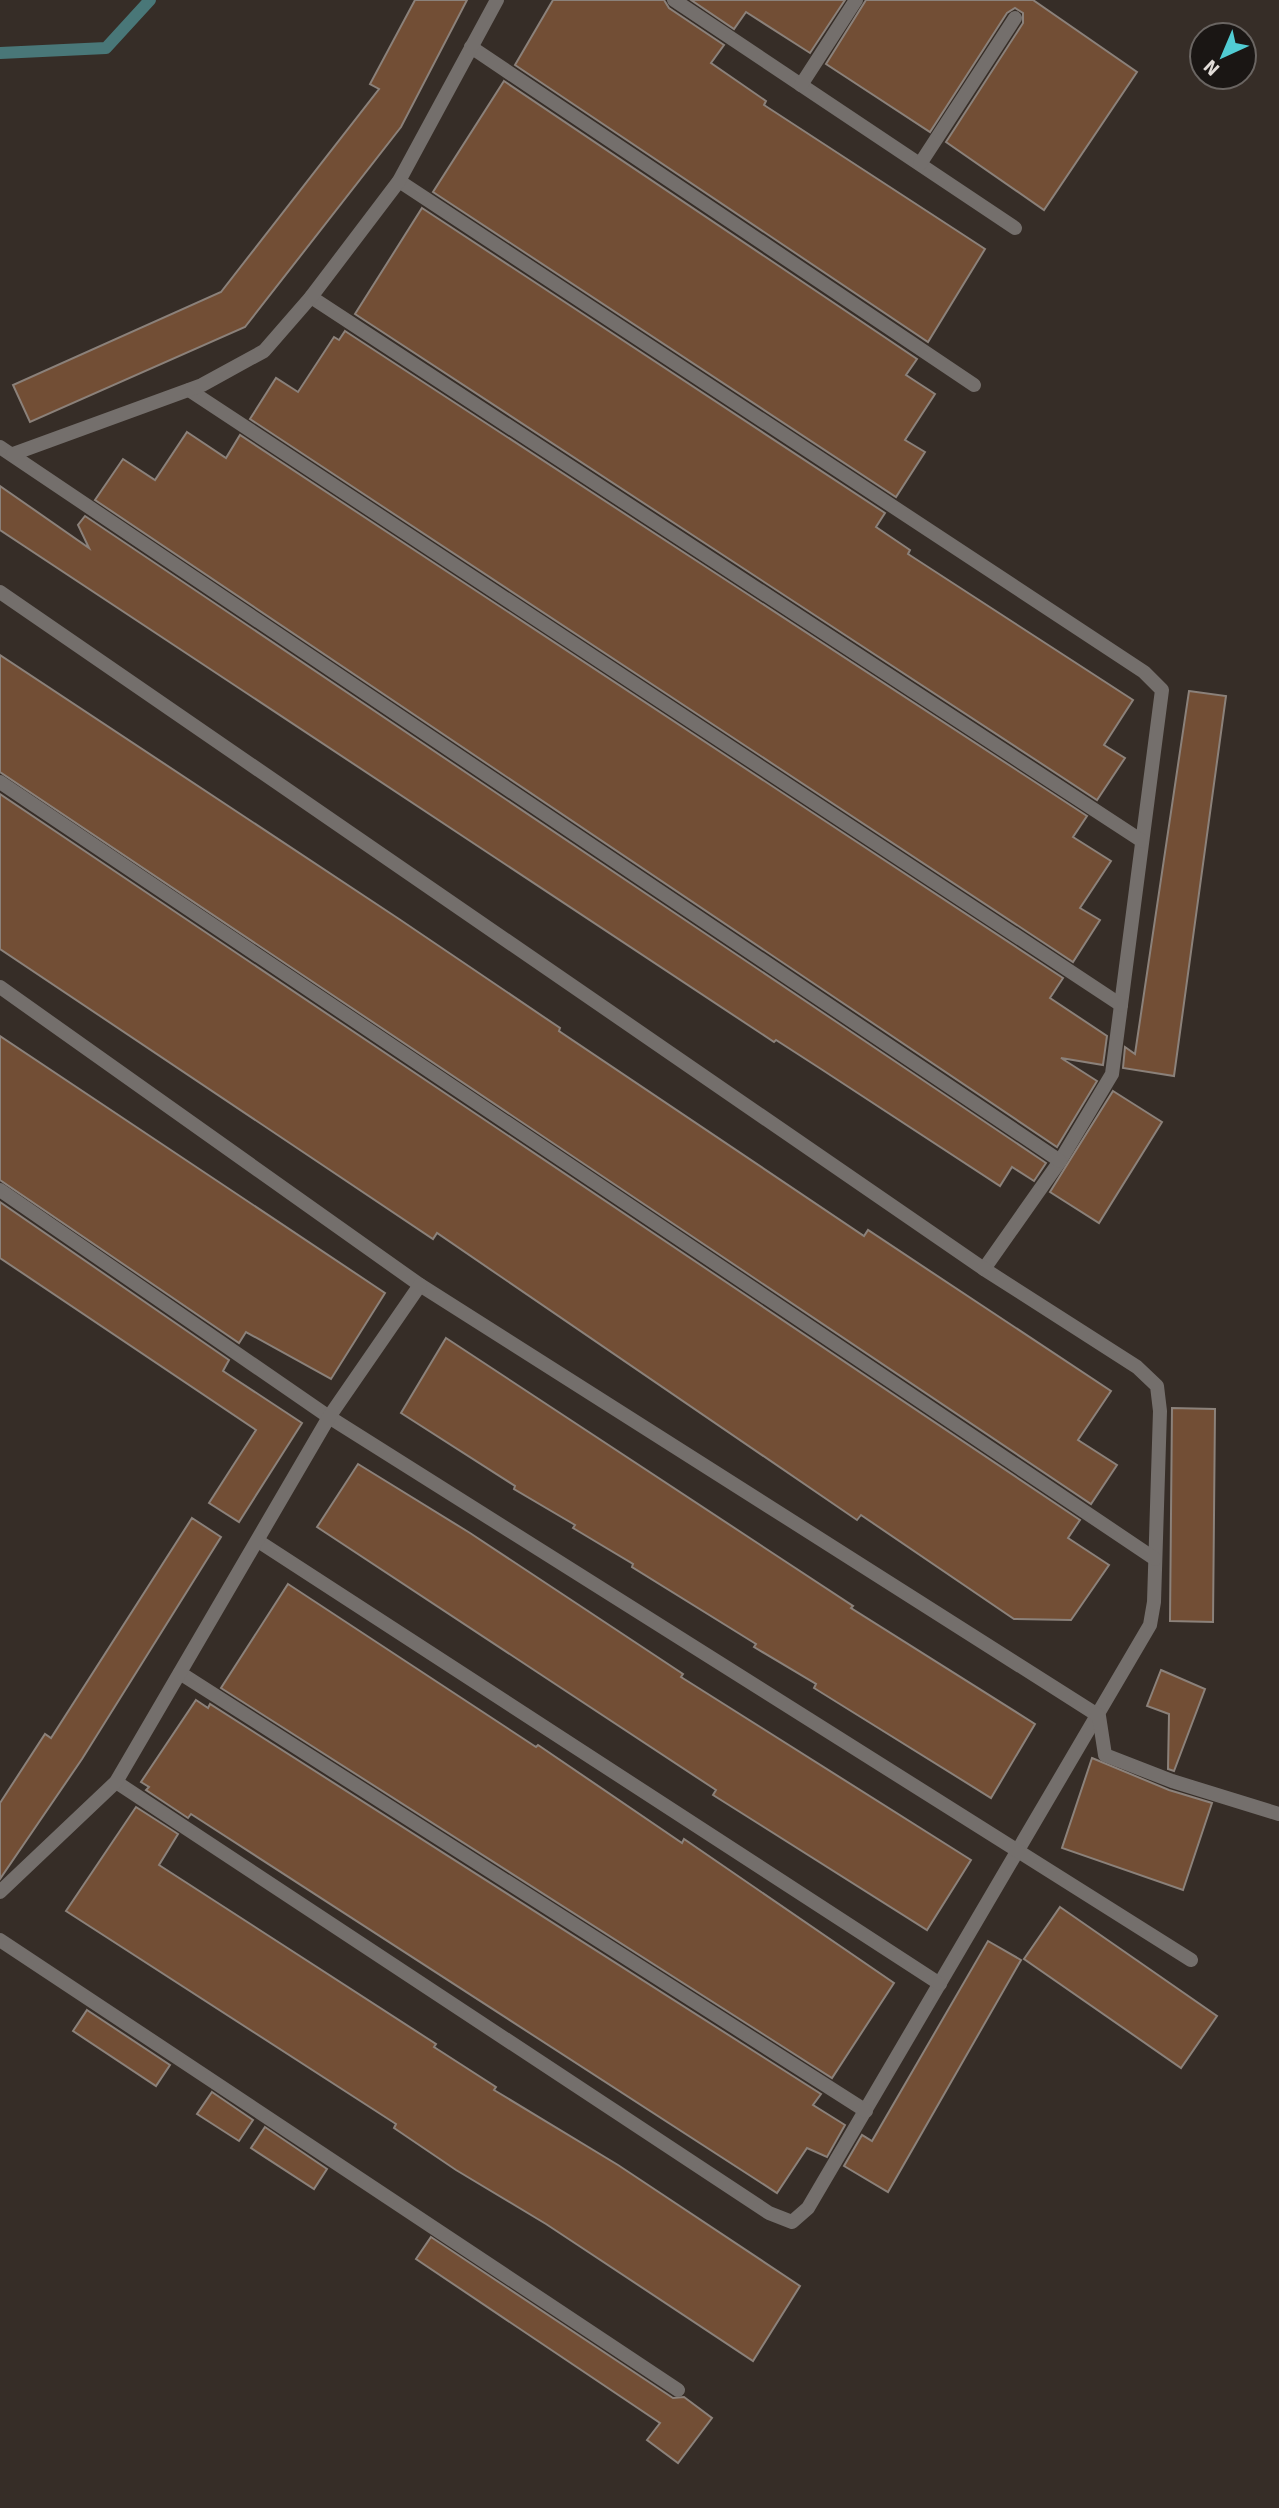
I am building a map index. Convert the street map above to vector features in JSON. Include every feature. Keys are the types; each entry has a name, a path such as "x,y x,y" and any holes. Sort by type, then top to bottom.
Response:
{"street":[{"path":"7,450 189,390 264,351 312,297 399,181 497,0"},
{"path":"801,85 856,0"},
{"path":"676,1 1016,228"},
{"path":"920,164 1015,18"},
{"path":"471,47 974,385"},
{"path":"399,181 1144,672 1161,690 1112,1074 1060,1161 984,1269"},
{"path":"312,297 1142,841"},
{"path":"189,390 1121,1005"},
{"path":"7,450 1060,1161"},
{"path":"0,592 984,1269 1137,1367 1157,1386 1160,1411 1150,1625 808,2208 792,2222 769,2213 116,1782"},
{"path":"0,782 1155,1559"},
{"path":"0,987 421,1285 1098,1716 1105,1755 1172,1781 1279,1814"},
{"path":"0,1190 329,1417 1191,1960"},
{"path":"0,1892 116,1782 329,1417 421,1285"},
{"path":"258,1541 940,1984"},
{"path":"180,1673 866,2110"},
{"path":"0,1940 678,2390"}],"building":[{"path":"415,0 467,0 401,127 245,327 30,422 13,385 221,292 379,89 370,84"},
{"path":"553,0 664,0 669,8 724,45 711,63 766,101 764,105 985,249 928,342 515,65"},
{"path":"691,0 845,0 810,53 746,12 734,29"},
{"path":"866,0 1033,0 1137,72 1044,210 946,142 1023,23 1023,13 1015,8 1007,13 930,132 826,64"},
{"path":"504,81 917,359 906,375 935,394 905,440 925,452 896,497 433,192"},
{"path":"422,208 885,513 876,527 910,550 908,554 1133,700 1104,745 1125,758 1097,800 355,314"},
{"path":"345,331 1087,816 1073,837 1111,861 1080,908 1100,920 1073,962 250,419 276,378 298,392 334,337 339,340"},
{"path":"187,432 226,458 240,435 1063,978 1050,998 1107,1036 1103,1065 1061,1058 1097,1081 1057,1147 95,500 123,459 155,480"},
{"path":"0,486 89,548 78,525 85,516 1046,1163 1034,1181 1012,1167 1000,1186 776,1040 774,1042 0,530"},
{"path":"0,655 399,919 560,1028 559,1031 864,1236 868,1230 1111,1391 1078,1440 1117,1465 1091,1504 0,772"},
{"path":"1189,691 1226,696 1174,1076 1123,1068 1125,1047 1135,1054"},
{"path":"0,794 1080,1520 1068,1538 1109,1565 1071,1620 1014,1619 861,1515 857,1520 437,1233 433,1239 0,949"},
{"path":"0,1036 385,1293 331,1379 246,1332 239,1343 0,1180"},
{"path":"1113,1091 1162,1122 1099,1223 1050,1192"},
{"path":"0,1202 229,1360 223,1371 302,1423 239,1522 209,1503 256,1430 0,1258"},
{"path":"446,1338 853,1606 851,1608 1035,1724 991,1798 814,1688 816,1684 754,1647 756,1644 632,1567 633,1564 573,1528 575,1525 514,1489 515,1486 401,1413"},
{"path":"1172,1408 1215,1409 1213,1622 1170,1621"},
{"path":"358,1464 470,1533 683,1674 681,1677 971,1860 927,1930 713,1795 716,1790 317,1527"},
{"path":"192,1518 221,1537 82,1759 0,1879 0,1803 45,1734 51,1738"},
{"path":"288,1584 536,1747 538,1745 682,1843 684,1839 894,1983 832,2078 221,1688"},
{"path":"1161,1670 1205,1689 1174,1771 1168,1769 1169,1714 1147,1706"},
{"path":"196,1700 208,1708 210,1704 821,2094 813,2105 845,2125 827,2157 807,2148 777,2193 191,1814 188,1818 146,1790 149,1787 141,1782"},
{"path":"1092,1758 1169,1790 1212,1803 1183,1890 1062,1848"},
{"path":"136,1807 178,1834 159,1865 436,2044 434,2047 496,2087 494,2090 618,2165 800,2286 753,2361 546,2224 456,2170 394,2128 396,2124 66,1911"},
{"path":"1060,1907 1217,2016 1181,2068 1024,1959"},
{"path":"988,1941 1021,1960 888,2192 844,2166 862,2135 872,2141"},
{"path":"87,2010 170,2065 156,2086 73,2031"},
{"path":"212,2092 253,2120 239,2141 197,2114"},
{"path":"265,2127 327,2169 314,2189 251,2148"},
{"path":"431,2237 673,2398 684,2397 712,2418 678,2463 647,2440 660,2423 416,2259"}],"waterway":[{"path":"0,53 106,48 150,0"}]}
